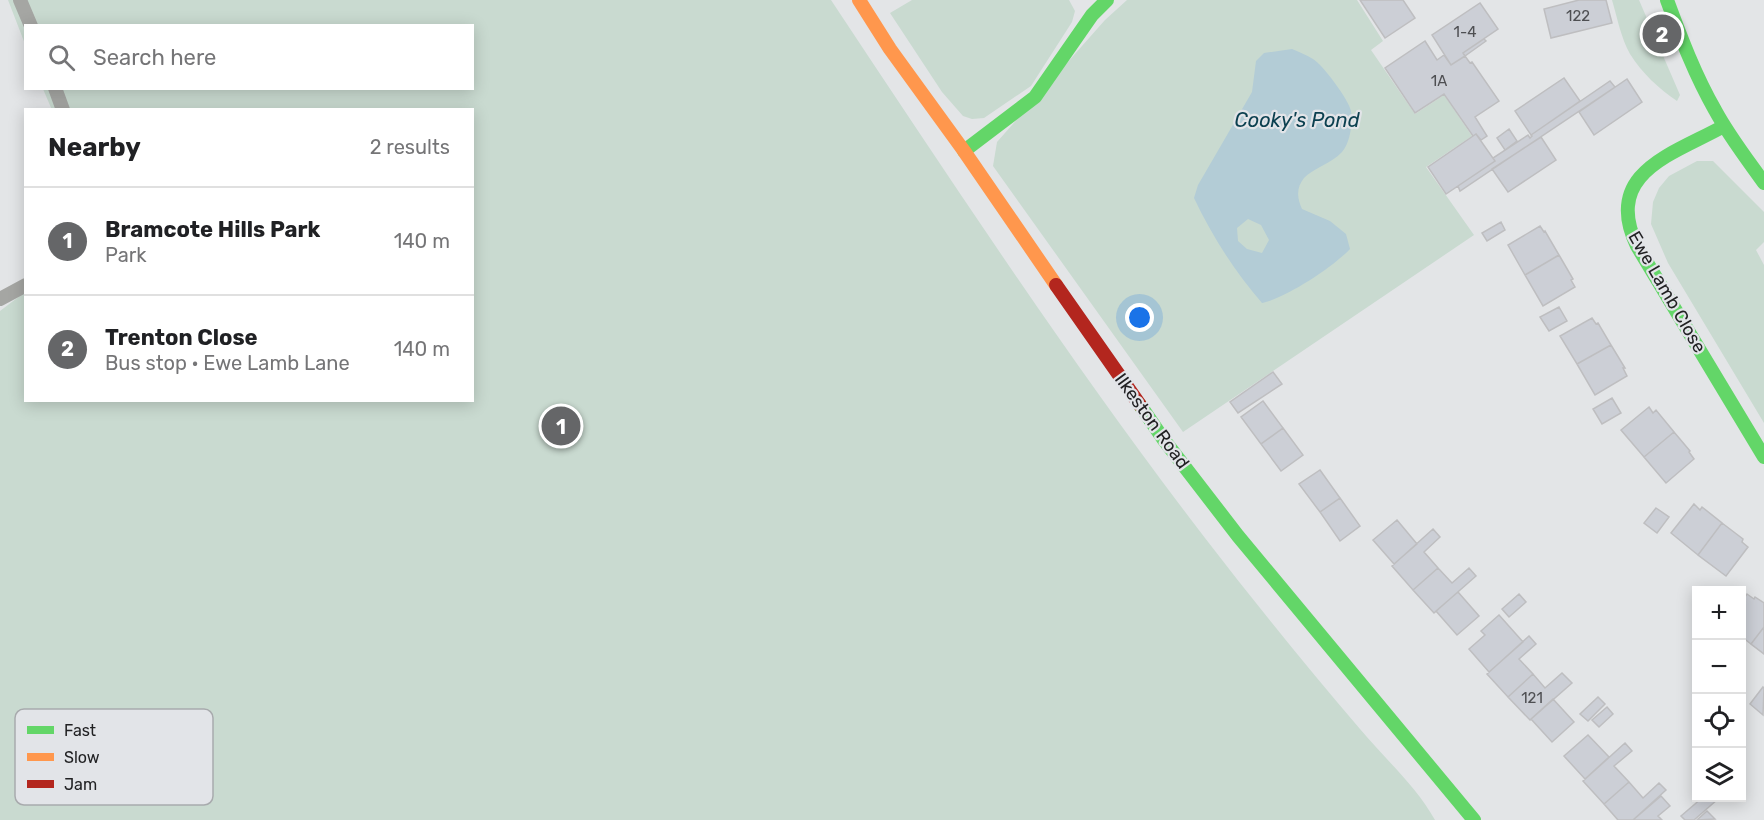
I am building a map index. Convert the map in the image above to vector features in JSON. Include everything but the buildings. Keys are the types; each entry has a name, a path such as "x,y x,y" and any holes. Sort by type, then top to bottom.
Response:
{"main road":[{"name":"Ilkeston Road","path":"859,0 890,49 1164,440 1238,537 1474,820"},
{"path":"963,151 1035,97 1092,15 1107,0"},
{"path":"1667,0 1683,45 1706,94 1724,126 1764,183"},
{"name":"Ewe Lamb Close","path":"1724,126 1670,153 1645,170 1630,194 1627,219 1637,246 1764,457"}],"lane":[{"path":"21,0 30,24"},
{"path":"56,90 62,108"},
{"path":"0,299 24,286"}],"green space":[{"path":"8,0 831,0 1107,407 1262,611 1360,729 1410,784 1435,820 0,820 0,311 24,293 24,402 474,402 474,108 51,108 43,90 474,90 474,24 24,24 24,41"},
{"path":"912,0 1069,0 1075,11 1072,22 1031,86 984,118 972,119 963,116 942,92 890,13"},
{"path":"1127,0 1357,0 1383,41 1371,50 1415,114 1444,95 1472,136 1426,167 1474,235 1183,432 993,166 997,142 1105,20"},
{"path":"1612,0 1639,0 1680,95 1677,101 1651,80 1630,54"},
{"path":"1697,161 1713,161 1764,212 1764,242 1756,250 1764,265 1764,423 1668,263 1651,224 1653,202 1659,188 1669,176"}],"water":[{"name":"Cooky's Pond","path":"1292,49 1313,59 1341,91 1351,111 1352,121 1349,138 1342,152 1304,178 1298,193 1302,209 1330,221 1346,234 1350,249 1309,281 1262,303 1225,253 1194,198 1198,185 1252,92 1256,61 1264,53","holes":["1248,219 1261,225 1269,240 1262,253 1247,249 1238,241 1237,228"]}],"traffic: fast":[{"path":"964,151 1035,97 1092,15 1107,0"},
{"path":"1667,0 1708,97 1726,129 1764,183"},
{"path":"1724,126 1684,146 1649,169 1636,183 1629,200 1629,221 1637,246 1764,457"},
{"path":"1140,405 1238,536 1474,820"}],"traffic: slow":[{"path":"859,0 890,49 964,151 1056,285"}],"traffic: jam":[{"path":"1056,285 1140,405"}],"place":[{"name":"Trenton Close","path":"1662,34"},
{"name":"Bramcote Hills Park","path":"561,426"}]}
